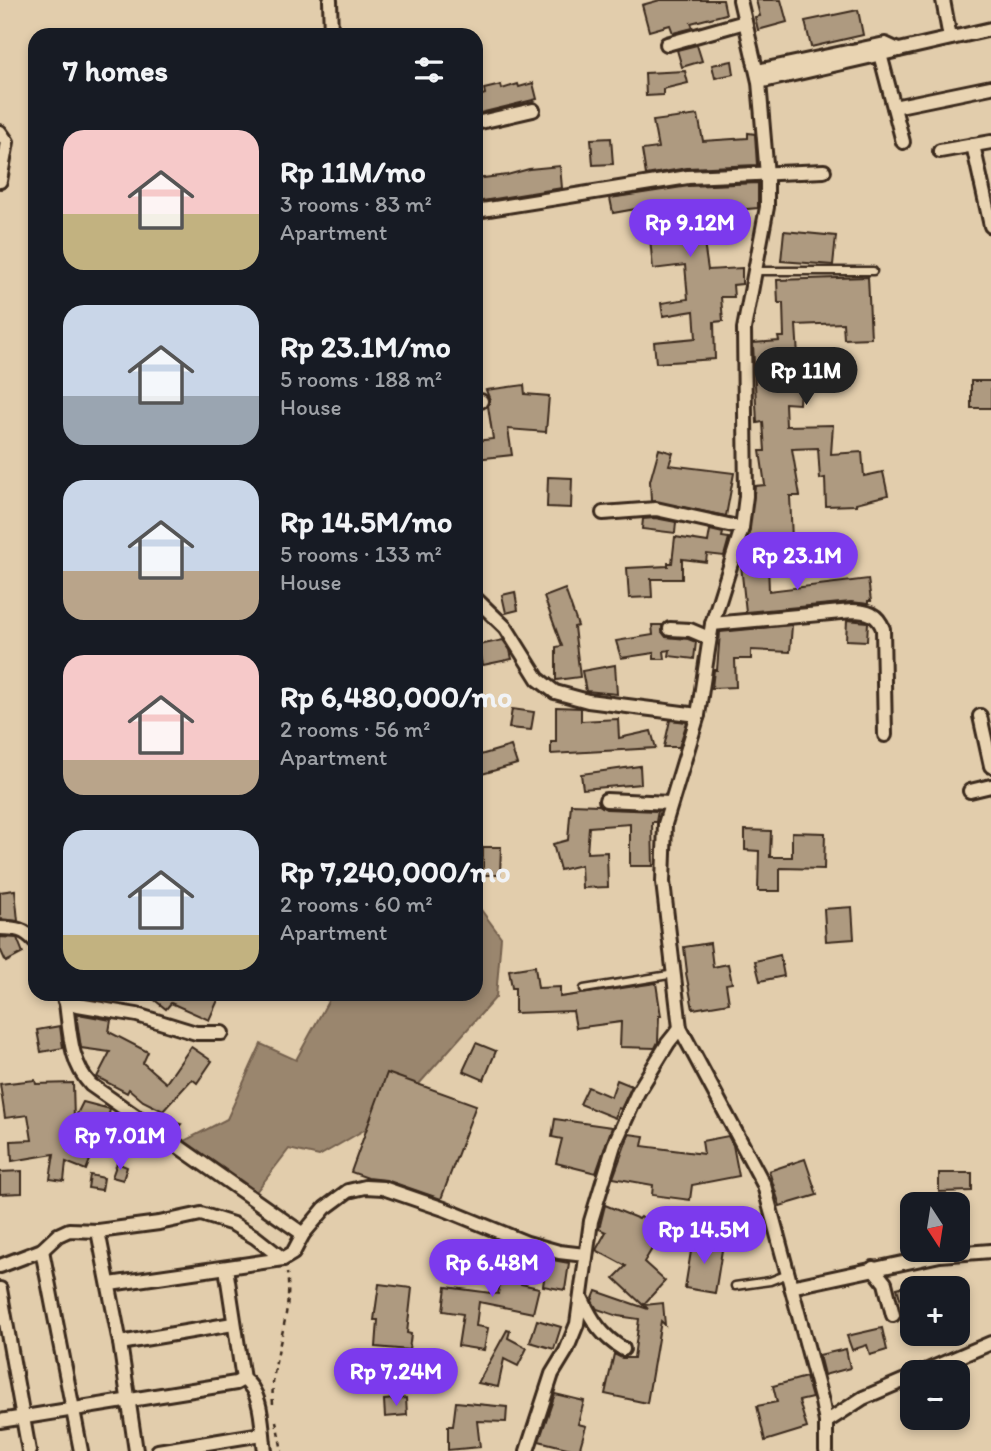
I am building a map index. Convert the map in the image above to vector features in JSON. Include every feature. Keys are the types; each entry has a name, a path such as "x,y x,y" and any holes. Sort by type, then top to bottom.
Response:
{"street":[{"path":"330,0 331,28"},
{"path":"740,0 758,76 767,175 767,207 744,329 747,466 742,528 710,631 698,715 670,803 663,841 663,882 680,1028 764,1185 826,1422 826,1451"},
{"path":"943,0 950,38"},
{"path":"667,44 745,22"},
{"path":"758,76 880,54 991,29"},
{"path":"758,76 885,44 898,50"},
{"path":"880,54 903,142"},
{"path":"894,107 991,87"},
{"path":"483,121 533,110"},
{"path":"0,132 7,142 0,181"},
{"path":"940,150 991,142"},
{"path":"973,145 991,226"},
{"path":"483,210 688,177 824,171"},
{"path":"603,513 656,509 742,528"},
{"path":"483,606 506,628 538,679 555,692 588,701 698,715"},
{"path":"670,629 710,631 852,611 862,611 875,616 883,629 885,735"},
{"path":"980,716 991,766"},
{"path":"970,790 991,786"},
{"path":"607,800 670,803"},
{"path":"0,928 18,928 28,933"},
{"path":"64,1001 75,1062 82,1077 303,1234"},
{"path":"73,1001 137,1015 196,1033 222,1033"},
{"path":"527,1451 552,1374 566,1351 577,1324 591,1221 614,1145 638,1092 680,1028"},
{"path":"110,1284 283,1259 293,1253 303,1234 325,1208 340,1195 365,1187 383,1188 527,1243 559,1252 585,1255"},
{"path":"0,1266 42,1250 58,1235 69,1230 98,1231 201,1214 243,1230 283,1259"},
{"path":"98,1231 110,1284 136,1451"},
{"path":"42,1250 81,1451"},
{"path":"790,1280 940,1255 991,1251"},
{"path":"226,1268 243,1379 252,1385 257,1396 265,1451"},
{"path":"873,1268 885,1283 893,1315"},
{"path":"0,1289 29,1451"},
{"path":"582,1298 601,1332 623,1349"},
{"path":"120,1343 233,1324"},
{"path":"951,1360 991,1343"},
{"path":"0,1421 236,1383 243,1379"},
{"path":"826,1422 863,1398 900,1382"},
{"path":"158,1451 262,1434"}],"lane":[{"path":"755,271 873,271"},
{"path":"584,989 675,974"},
{"path":"735,1286 790,1280"}],"path":[{"path":"282,1451 272,1387 288,1290 288,1276 283,1259"}],"shaded area":[{"path":"483,913 501,937 496,997 411,1093 378,1122 319,1156 289,1149 256,1192 182,1142 227,1119 261,1044 296,1060 328,1001 483,1001"}],"building":[{"path":"660,0 723,0 726,14 691,23 693,28 673,33 670,25 649,31 642,5"},
{"path":"756,0 781,0 787,22 758,30 755,17 760,16"},
{"path":"858,10 863,35 811,47 805,21"},
{"path":"697,45 702,61 682,67 677,50"},
{"path":"732,61 734,74 715,78 712,65"},
{"path":"685,71 688,83 663,89 663,95 646,96 645,73"},
{"path":"533,83 537,99 483,112 484,89 501,85 502,89 518,84 519,87"},
{"path":"698,115 703,141 748,138 748,133 755,134 757,165 687,168 646,175 642,150 658,148 653,121"},
{"path":"611,138 613,164 593,165 591,139"},
{"path":"560,166 562,188 483,201 483,178"},
{"path":"758,183 758,208 714,212 713,206 682,207 684,246 704,243 708,270 742,268 742,284 733,285 734,297 721,297 723,321 714,322 715,359 656,363 654,342 696,338 694,311 663,316 661,303 688,299 685,265 653,269 647,207 613,213 610,198 689,186"},
{"path":"784,231 836,236 833,265 781,261"},
{"path":"868,277 871,338 844,339 843,323 796,325 798,356 783,357 786,386 800,387 799,404 785,403 786,426 833,425 831,454 862,452 864,476 883,472 888,495 856,505 826,506 825,478 820,479 818,448 792,449 800,496 790,496 792,539 748,539 755,486 765,485 760,451 765,451 763,422 757,423 753,343 779,341 778,337 784,337 783,303 778,303 777,280"},
{"path":"971,381 991,381 991,408 971,408"},
{"path":"524,385 525,394 549,396 546,432 508,429 512,455 483,458 483,440 493,439 488,406 490,400 486,390"},
{"path":"659,449 673,453 669,465 734,473 726,516 651,501 650,481"},
{"path":"548,477 572,478 571,508 547,507"},
{"path":"643,519 676,522 675,533 642,529"},
{"path":"710,530 723,533 722,537 729,538 724,556 707,554 706,562 682,559 682,579 651,579 652,597 629,598 627,568 668,566 668,563 672,563 675,537 708,542"},
{"path":"768,564 769,591 868,579 871,601 868,601 868,604 851,602 746,612 741,565"},
{"path":"565,589 578,626 574,627 580,677 556,680 556,647 562,646 544,597"},
{"path":"515,592 518,610 506,613 502,595"},
{"path":"847,620 868,622 867,641 846,640"},
{"path":"652,625 662,625 662,632 666,637 696,642 694,659 669,656 670,650 664,651 665,659 654,659 654,653 621,658 616,641 653,635"},
{"path":"792,625 790,652 751,650 751,659 735,659 736,687 712,688 714,670 717,670 720,632"},
{"path":"503,640 512,659 483,665 483,644"},
{"path":"615,665 617,694 586,691 582,671"},
{"path":"556,707 581,708 581,721 618,719 619,738 651,731 656,748 551,754 551,742 556,742"},
{"path":"512,709 534,712 531,730 509,728"},
{"path":"670,720 687,722 679,747 664,747"},
{"path":"511,746 517,764 483,774 483,754"},
{"path":"640,766 641,784 583,789 581,774"},
{"path":"571,804 599,805 606,809 658,811 656,822 652,822 653,866 630,866 630,824 589,827 587,853 607,852 608,887 582,888 581,865 560,870 553,844 568,840"},
{"path":"745,830 771,831 770,857 792,857 792,832 825,833 824,869 780,868 780,891 758,891 759,851 745,850"},
{"path":"483,847 501,847 500,875 483,875"},
{"path":"15,890 18,921 0,919 0,892"},
{"path":"852,907 854,939 826,941 824,909"},
{"path":"0,937 17,938 23,953 6,962 0,949"},
{"path":"710,943 713,967 728,964 732,983 726,984 729,1003 693,1009 684,947"},
{"path":"780,955 784,976 760,981 755,961"},
{"path":"535,966 538,988 560,987 560,997 656,983 661,1016 655,1048 620,1047 621,1022 576,1028 573,1011 515,1013 515,988 512,988 509,970"},
{"path":"156,1001 218,1001 209,1020 171,1003 166,1009"},
{"path":"78,1014 111,1020 109,1032 148,1052 143,1063 166,1083 191,1047 212,1061 197,1083 192,1079 163,1111 143,1101 129,1089 127,1093 97,1077 110,1052 81,1048"},
{"path":"60,1026 63,1048 41,1052 37,1030"},
{"path":"476,1043 496,1051 484,1080 463,1071"},
{"path":"387,1073 476,1105 441,1199 386,1180 351,1172"},
{"path":"35,1080 36,1084 73,1083 74,1120 83,1102 110,1109 105,1135 73,1128 73,1149 92,1155 86,1170 66,1162 64,1181 50,1179 54,1154 12,1161 11,1141 32,1140 28,1115 5,1118 0,1084"},
{"path":"617,1080 632,1086 615,1118 580,1104 588,1087 611,1097"},
{"path":"152,1117 181,1124 174,1133"},
{"path":"555,1119 612,1127 596,1173 556,1163 562,1139 552,1137"},
{"path":"629,1134 644,1136 642,1146 704,1154 702,1141 728,1136 733,1145 739,1176 692,1185 690,1200 652,1195 653,1185 613,1178"},
{"path":"805,1159 817,1195 780,1206 769,1171"},
{"path":"117,1163 127,1167 123,1180 112,1177"},
{"path":"22,1171 22,1193 0,1194 0,1172"},
{"path":"939,1173 972,1173 972,1191 939,1192"},
{"path":"90,1175 104,1178 102,1190 88,1188"},
{"path":"605,1205 639,1219 641,1217 663,1231 644,1262 665,1281 643,1305 614,1278 626,1266 596,1250 606,1232 599,1229"},
{"path":"693,1239 723,1244 715,1293 685,1288"},
{"path":"507,1244 527,1252 521,1284 539,1288 533,1313 479,1302 476,1326 488,1328 484,1350 458,1346 463,1314 443,1311 446,1287 498,1294"},
{"path":"547,1259 569,1263 565,1290 543,1286"},
{"path":"379,1284 412,1288 407,1333 411,1334 409,1350 376,1347 378,1320 374,1320"},
{"path":"596,1291 648,1309 644,1305 663,1303 665,1325 661,1321 647,1403 605,1394 614,1354 622,1358 634,1358 639,1319 597,1309 592,1301"},
{"path":"537,1320 561,1327 554,1349 530,1342"},
{"path":"882,1328 887,1350 870,1355 867,1345 852,1350 847,1336"},
{"path":"507,1330 510,1331 508,1338 527,1348 518,1366 504,1359 498,1387 478,1383"},
{"path":"846,1349 850,1368 824,1375 819,1355"},
{"path":"806,1377 812,1398 799,1401 807,1428 765,1441 757,1406 777,1402 773,1386"},
{"path":"555,1394 584,1401 578,1424 586,1426 579,1451 539,1441"},
{"path":"406,1398 407,1415 385,1417 384,1400"},
{"path":"456,1402 507,1407 506,1422 477,1421 480,1447 448,1450 448,1426 453,1426"}]}
